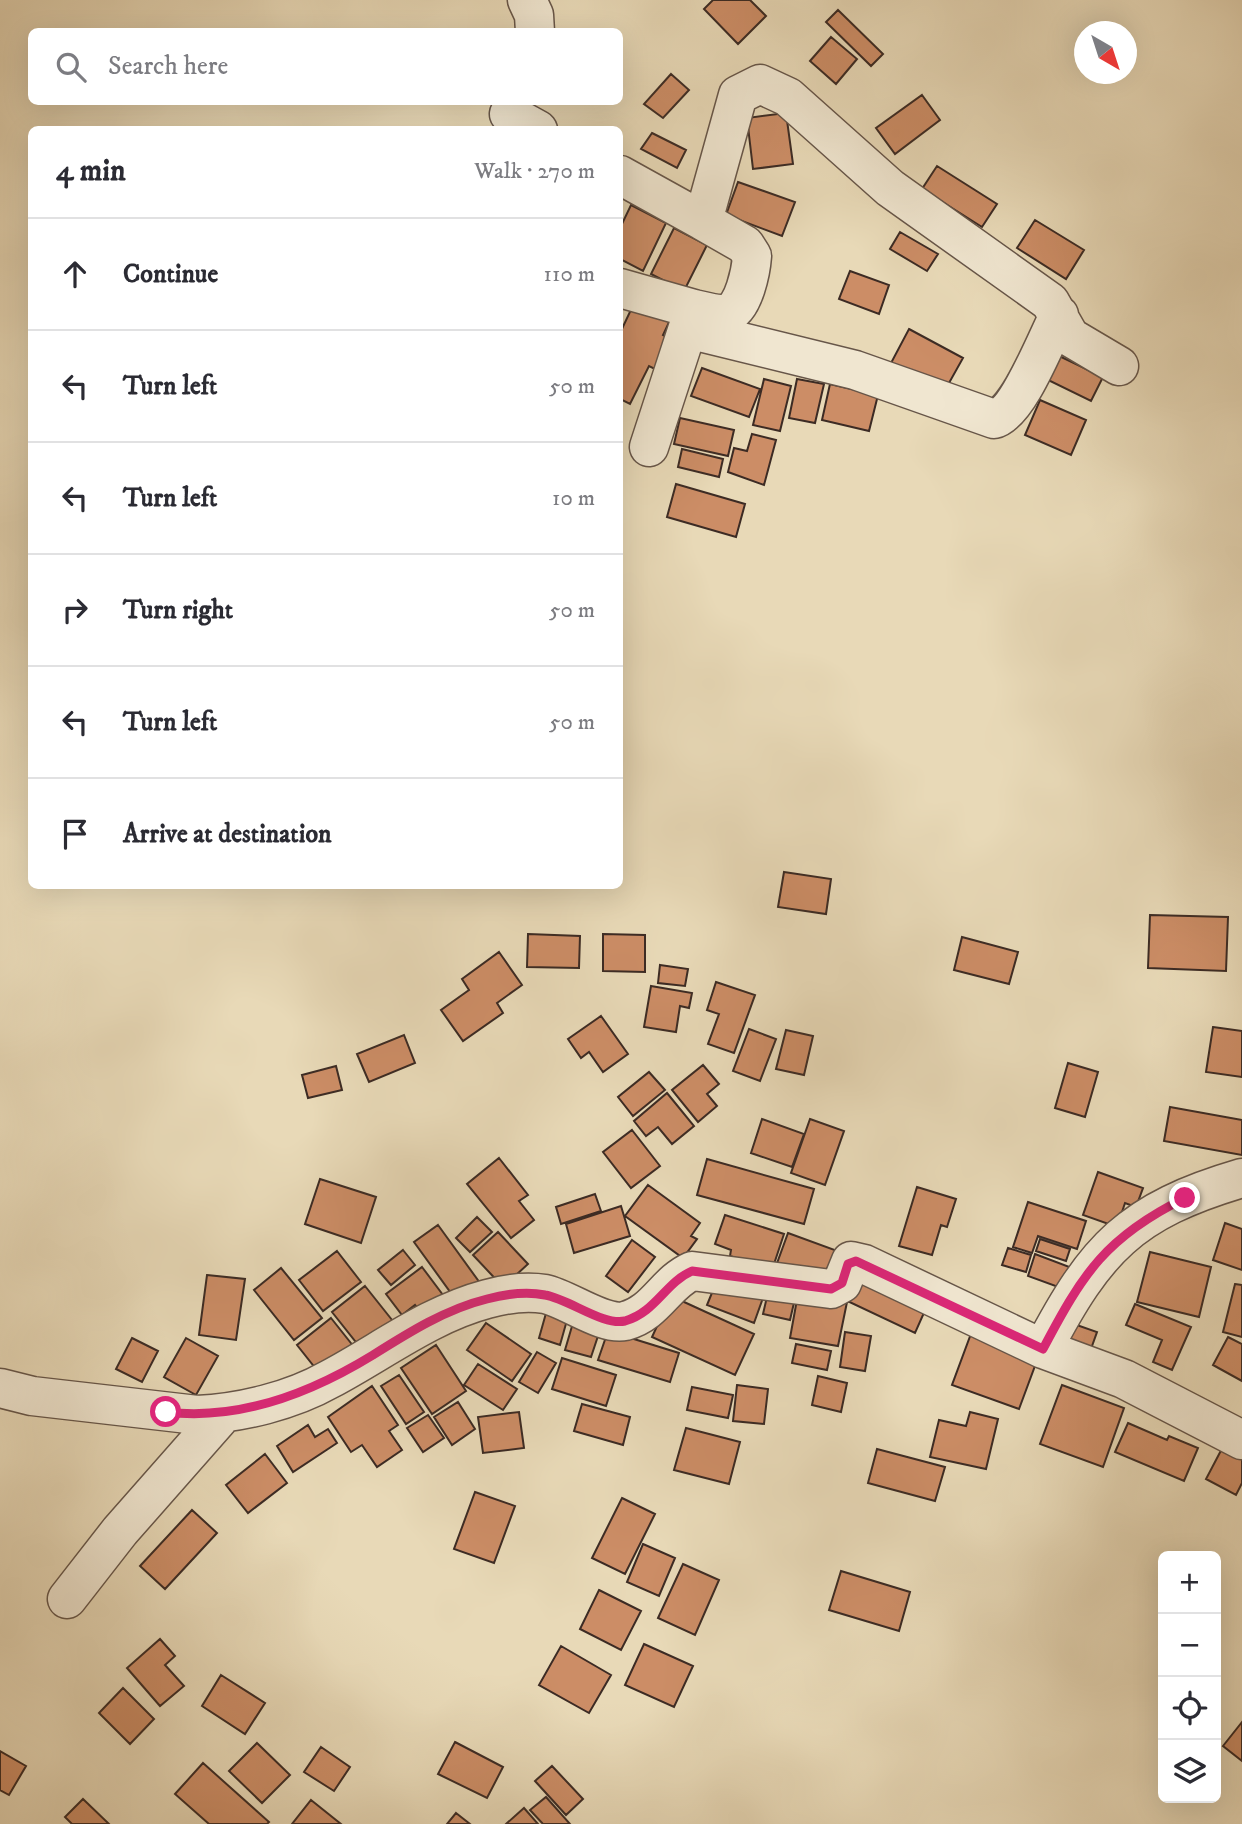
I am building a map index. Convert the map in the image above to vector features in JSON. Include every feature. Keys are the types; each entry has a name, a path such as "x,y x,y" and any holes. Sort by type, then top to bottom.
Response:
{"street":[{"path":"527,0 534,15 535,28"},
{"path":"703,221 738,95 760,84 788,97 890,188 1045,297 1059,316 1065,331 1076,341 1119,366"},
{"path":"623,177 745,246 752,256 740,301 733,310 691,319"},
{"path":"623,289 691,319 855,370 994,419 1004,415 1015,402 1059,316"},
{"path":"649,447 691,319"},
{"path":"1043,1349 1080,1281 1120,1236 1151,1215 1185,1198 1242,1178"},
{"path":"0,1388 32,1396 197,1415 222,1414 261,1405 327,1381 406,1334 485,1300 508,1294 546,1295 610,1321 622,1322 646,1312 681,1276 692,1271 831,1289 842,1283 848,1264 856,1261 1043,1349 1124,1380 1242,1440"},
{"path":"67,1599 120,1531 222,1414"}],"building":[{"path":"713,0 750,0 766,16 738,44 704,9"},
{"path":"838,10 883,54 871,66 826,22"},
{"path":"831,37 857,59 836,84 810,61"},
{"path":"671,74 689,90 663,118 644,104"},
{"path":"922,95 940,120 895,154 876,128"},
{"path":"786,113 793,164 753,169 747,118"},
{"path":"652,133 686,150 677,168 641,149"},
{"path":"937,166 997,204 982,227 922,189"},
{"path":"738,182 795,202 782,236 726,215"},
{"path":"631,205 666,223 643,271 623,261 623,222"},
{"path":"1035,220 1084,250 1066,279 1017,248"},
{"path":"674,228 707,245 684,291 651,274"},
{"path":"900,232 938,254 927,271 890,249"},
{"path":"850,271 889,285 879,314 839,299"},
{"path":"636,299 672,316 663,335 675,341 661,372 649,366 630,404 623,400 623,327"},
{"path":"909,329 963,358 944,392 891,363"},
{"path":"1053,353 1103,377 1091,401 1042,377"},
{"path":"702,368 760,389 749,417 691,396"},
{"path":"764,379 791,386 780,431 753,425"},
{"path":"797,379 824,384 815,423 789,418"},
{"path":"830,384 878,395 869,431 822,420"},
{"path":"1040,400 1086,420 1071,455 1025,435"},
{"path":"680,418 734,430 728,456 674,444"},
{"path":"752,434 776,440 764,485 728,472 734,448 747,451"},
{"path":"682,449 723,459 719,477 678,467"},
{"path":"676,484 745,504 736,537 667,517"},
{"path":"784,872 831,879 826,914 778,907"},
{"path":"1150,915 1228,917 1226,971 1148,968"},
{"path":"528,934 580,936 579,968 527,967"},
{"path":"603,934 645,935 645,972 603,971"},
{"path":"962,937 1018,952 1009,984 954,970"},
{"path":"499,952 522,985 497,1003 503,1013 463,1041 441,1010 469,990 462,979"},
{"path":"660,965 688,969 685,986 658,983"},
{"path":"716,982 755,995 734,1053 708,1044 719,1014 707,1010"},
{"path":"651,986 692,993 689,1008 680,1006 676,1032 644,1027"},
{"path":"601,1016 628,1054 603,1072 589,1052 581,1058 568,1039"},
{"path":"1213,1027 1242,1031 1242,1077 1206,1072"},
{"path":"749,1029 776,1039 760,1081 733,1071"},
{"path":"786,1030 813,1036 804,1075 776,1069"},
{"path":"404,1035 415,1063 369,1082 357,1054"},
{"path":"1068,1063 1098,1072 1085,1117 1055,1108"},
{"path":"703,1065 719,1084 707,1094 717,1106 698,1122 672,1090"},
{"path":"336,1066 342,1090 308,1098 302,1075"},
{"path":"649,1072 665,1090 633,1116 618,1097"},
{"path":"667,1093 694,1126 672,1144 658,1127 646,1136 634,1121"},
{"path":"1170,1107 1242,1120 1242,1155 1164,1141"},
{"path":"762,1119 804,1134 792,1167 751,1153"},
{"path":"810,1119 844,1131 825,1185 791,1173"},
{"path":"632,1130 660,1166 631,1188 603,1152"},
{"path":"499,1158 528,1195 519,1201 534,1220 511,1238 467,1184"},
{"path":"707,1159 814,1189 804,1224 697,1195"},
{"path":"1098,1172 1143,1188 1136,1207 1125,1203 1117,1227 1083,1215"},
{"path":"320,1179 376,1197 361,1243 305,1224"},
{"path":"648,1185 700,1223 691,1236 697,1239 683,1258 625,1216"},
{"path":"917,1187 956,1199 947,1227 941,1225 932,1255 899,1246"},
{"path":"595,1194 601,1211 561,1224 556,1207"},
{"path":"1028,1202 1086,1221 1077,1249 1038,1236 1032,1253 1013,1247"},
{"path":"621,1206 630,1236 574,1253 566,1224"},
{"path":"725,1215 784,1234 772,1270 730,1256 731,1250 715,1244"},
{"path":"477,1217 492,1232 470,1252 456,1238"},
{"path":"1225,1223 1242,1229 1242,1270 1213,1260"},
{"path":"438,1225 480,1283 456,1300 414,1242"},
{"path":"498,1232 528,1264 503,1287 473,1255"},
{"path":"788,1233 843,1253 835,1280 776,1266"},
{"path":"1040,1239 1070,1249 1066,1261 1036,1251"},
{"path":"632,1240 655,1257 628,1292 606,1276"},
{"path":"1008,1248 1031,1255 1026,1272 1002,1265"},
{"path":"403,1250 415,1265 391,1285 378,1270"},
{"path":"337,1251 361,1282 323,1311 299,1280"},
{"path":"1150,1252 1211,1267 1199,1317 1137,1302"},
{"path":"1035,1254 1080,1271 1072,1292 1028,1276"},
{"path":"422,1267 449,1303 427,1320 415,1305 402,1315 386,1294"},
{"path":"281,1268 322,1318 294,1340 254,1290"},
{"path":"854,1272 927,1306 915,1333 841,1298"},
{"path":"207,1275 245,1279 236,1340 199,1335"},
{"path":"718,1278 764,1295 754,1323 707,1305"},
{"path":"1235,1284 1242,1285 1242,1337 1223,1332"},
{"path":"365,1286 396,1325 363,1351 332,1312"},
{"path":"769,1288 796,1294 790,1320 763,1314"},
{"path":"798,1294 847,1302 838,1346 790,1338"},
{"path":"671,1296 754,1334 735,1375 652,1337"},
{"path":"1135,1304 1191,1327 1172,1370 1153,1362 1162,1340 1126,1325"},
{"path":"548,1306 569,1313 560,1345 539,1338"},
{"path":"575,1316 602,1324 591,1357 565,1350"},
{"path":"331,1318 358,1352 324,1379 297,1345"},
{"path":"486,1323 531,1354 512,1381 467,1350"},
{"path":"1071,1323 1097,1332 1087,1360 1061,1351"},
{"path":"608,1331 679,1353 670,1382 598,1360"},
{"path":"972,1331 1039,1355 1019,1409 952,1385"},
{"path":"845,1332 871,1336 865,1371 840,1367"},
{"path":"1228,1337 1242,1344 1242,1381 1213,1365"},
{"path":"132,1338 158,1351 142,1382 116,1369"},
{"path":"186,1338 218,1356 196,1395 164,1377"},
{"path":"796,1344 831,1351 827,1370 792,1363"},
{"path":"436,1345 466,1391 432,1414 401,1368"},
{"path":"537,1352 556,1363 538,1393 519,1382"},
{"path":"562,1358 616,1375 606,1406 552,1389"},
{"path":"478,1364 517,1389 503,1410 464,1385"},
{"path":"399,1375 424,1412 406,1424 381,1386"},
{"path":"818,1376 847,1383 841,1412 812,1405"},
{"path":"737,1385 768,1389 764,1424 733,1421"},
{"path":"1062,1385 1124,1408 1103,1467 1040,1444"},
{"path":"372,1386 398,1425 389,1431 402,1450 377,1467 362,1445 351,1452 328,1417"},
{"path":"692,1387 733,1395 728,1418 687,1410"},
{"path":"458,1402 475,1429 452,1445 434,1417"},
{"path":"582,1404 630,1417 623,1445 574,1431"},
{"path":"519,1412 524,1448 483,1453 478,1417"},
{"path":"970,1412 998,1419 986,1469 930,1457 939,1420 966,1426"},
{"path":"428,1415 444,1438 423,1452 407,1428"},
{"path":"1128,1423 1167,1440 1169,1436 1198,1448 1184,1481 1115,1452"},
{"path":"308,1425 315,1437 328,1429 337,1443 293,1472 277,1446"},
{"path":"686,1428 740,1442 729,1484 674,1470"},
{"path":"1226,1441 1242,1450 1242,1483 1236,1495 1206,1479"},
{"path":"877,1449 945,1467 935,1501 868,1483"},
{"path":"265,1454 287,1483 248,1513 226,1485"},
{"path":"475,1492 515,1506 494,1563 454,1549"},
{"path":"622,1498 655,1514 625,1574 592,1558"},
{"path":"192,1510 217,1533 165,1589 140,1566"},
{"path":"643,1544 675,1558 659,1596 627,1582"},
{"path":"683,1564 719,1580 695,1635 658,1618"},
{"path":"841,1571 910,1592 899,1631 829,1610"},
{"path":"599,1590 641,1611 621,1650 580,1629"},
{"path":"160,1639 175,1656 165,1665 184,1686 160,1706 127,1668"},
{"path":"644,1644 693,1666 674,1707 625,1685"},
{"path":"561,1646 611,1675 589,1713 539,1685"},
{"path":"221,1675 265,1703 245,1734 202,1706"},
{"path":"123,1688 154,1719 130,1744 99,1713"},
{"path":"1242,1722 1242,1761 1223,1746"},
{"path":"455,1742 503,1767 487,1798 438,1774"},
{"path":"257,1743 290,1775 262,1803 229,1771"},
{"path":"321,1747 350,1767 334,1791 304,1772"},
{"path":"0,1751 26,1766 9,1795 0,1790"},
{"path":"203,1763 269,1822 209,1824 175,1794"},
{"path":"552,1766 583,1799 566,1815 535,1781"},
{"path":"546,1797 570,1824 543,1824 530,1810"},
{"path":"83,1799 109,1824 72,1824 65,1817"},
{"path":"311,1800 341,1824 292,1824"},
{"path":"524,1808 538,1824 506,1824"},
{"path":"456,1813 470,1824 447,1824"}],"route":[{"path":"166,1412 222,1414 275,1400 327,1381 406,1334 458,1309 508,1294 546,1295 610,1321 622,1322 657,1304 681,1276 692,1271 713,1271 831,1289 842,1283 848,1264 856,1261 1043,1349 1080,1281 1096,1261 1120,1236 1151,1215 1185,1198"}]}
